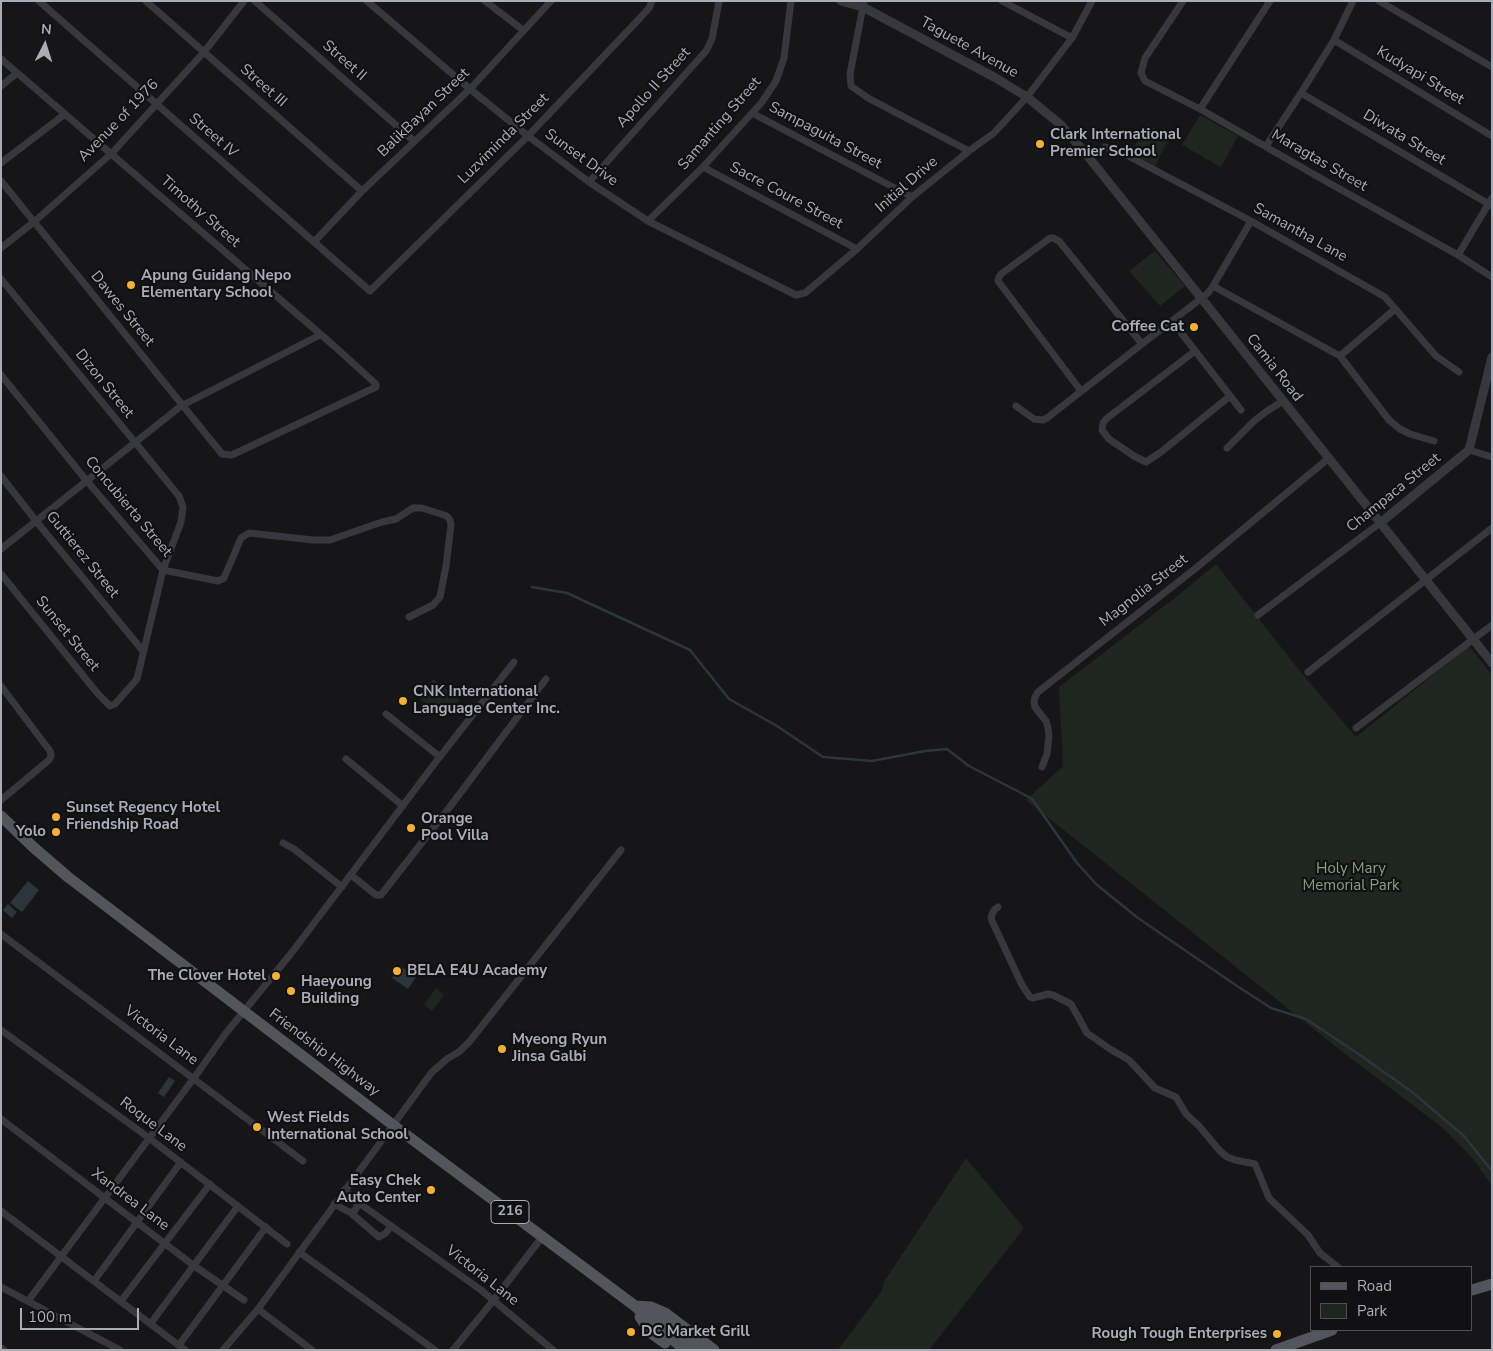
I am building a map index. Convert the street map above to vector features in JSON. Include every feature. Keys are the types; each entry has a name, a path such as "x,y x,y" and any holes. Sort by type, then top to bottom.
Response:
{"main road":[{"name":"Friendship Highway","path":"3,822 68,877 393,1125 635,1306 651,1333 673,1350"},
{"path":"1473,1290 1492,1284"},
{"name":"Friendship Highway","path":"635,1306 651,1307 665,1313 714,1350"},
{"path":"635,1306 664,1327 702,1350"},
{"path":"664,1327 686,1350"},
{"path":"1276,1350 1329,1331"}],"street":[{"name":"Street IV","path":"39,1 370,291"},
{"name":"Street III","path":"146,1 362,191"},
{"name":"Avenue of 1976","path":"1,248 35,221 112,153 204,52 244,1"},
{"name":"Street II","path":"255,1 414,141"},
{"name":"Sunset Drive","path":"367,1 528,136 590,182 648,221 796,296 805,294"},
{"path":"485,1 524,30"},
{"name":"BalikBayan Street","path":"314,242 362,191 470,89 551,1"},
{"name":"Luzviminda Street","path":"370,291 528,136 640,18 649,8 652,1"},
{"name":"Apollo II Street","path":"590,182 706,51 712,39 719,1"},
{"name":"Samanting Street","path":"648,221 703,167 762,102 776,81 784,58 791,1"},
{"name":"Taguete Avenue","path":"841,1 863,4 1027,97"},
{"name":"Initial Drive","path":"805,294 857,249 912,197 994,133 1027,97 1072,38 1092,1"},
{"name":"Maragtas Street","path":"1183,1 1142,64 1141,72 1145,81 1266,146 1458,255 1492,277"},
{"path":"1200,109 1270,1"},
{"path":"1266,146 1334,40 1353,1"},
{"path":"1379,1 1492,68"},
{"path":"1006,2 1072,38"},
{"path":"863,4 850,74 851,86 868,98 969,151"},
{"name":"Kudyapi Street","path":"1334,40 1492,136"},
{"name":"Timothy Street","path":"1,59 112,153 376,384 376,387 232,455 222,454"},
{"path":"1,86 17,73"},
{"name":"Diwata Street","path":"1301,93 1490,203"},
{"name":"Camia Road","path":"1027,97 1061,125 1086,154 1492,663"},
{"name":"Sampaguita Street","path":"752,113 912,197"},
{"path":"1,164 65,114"},
{"name":"Samantha Lane","path":"1105,147 1117,150 1251,221 1385,297 1436,356 1459,372"},
{"name":"Sacre Coure Street","path":"703,167 857,249"},
{"name":"Dawes Street","path":"1,181 222,454"},
{"path":"1458,255 1490,203"},
{"path":"1016,406 1034,419 1043,420 1048,418 1202,299 1214,286 1251,221"},
{"path":"1081,391 1000,286 999,277 1016,262 1046,240 1050,238 1056,239 1142,344"},
{"name":"Dizon Street","path":"1,279 134,444 179,496 183,507 180,522 163,570"},
{"path":"1214,286 1340,356 1389,420 1410,434 1434,441"},
{"path":"1340,356 1395,309"},
{"path":"1172,321 1241,410"},
{"path":"1,549 182,406 320,335"},
{"path":"1195,351 1106,419 1102,430 1110,439 1146,462 1230,396"},
{"path":"1492,357 1488,383 1469,450 1492,457"},
{"name":"Concubierta Street","path":"1,375 86,480 163,570 218,581 224,578 242,538 248,534 330,540 396,519 413,508 422,508 447,516 451,525 440,597 433,605 409,617"},
{"path":"1227,448 1254,421 1283,401"},
{"name":"Champaca Street","path":"1258,614 1380,523 1469,450"},
{"name":"Magnolia Street","path":"1042,767 1047,754 1049,736 1046,721 1035,707 1035,697 1038,692 1196,568 1329,458"},
{"name":"Guttierez Street","path":"1,476 143,651"},
{"path":"1308,672 1492,528"},
{"path":"143,651 163,570"},
{"name":"Sunset Street","path":"1,574 98,694 110,706 115,704 137,678 143,651"},
{"path":"1356,728 1492,625"},
{"path":"28,1301 226,1033 293,952 514,662"},
{"path":"350,875 376,895 381,895 546,679"},
{"path":"1,686 50,751 51,756 49,760 1,800"},
{"path":"386,714 440,757"},
{"path":"346,759 403,806"},
{"path":"283,842 342,887"},
{"path":"223,1350 258,1308 437,1067 460,1051 470,1041 621,850"},
{"path":"998,907 994,910 991,917 992,921 1022,985 1030,997 1048,994 1071,1004 1087,1033 1129,1060 1155,1088 1176,1097 1186,1114 1200,1126 1220,1151 1227,1157 1235,1160 1255,1164 1269,1198 1308,1235 1320,1253 1337,1266"},
{"name":"Victoria Lane","path":"1,934 303,1160"},
{"name":"Roque Lane","path":"1,1030 150,1138 287,1244"},
{"name":"Xandrea Lane","path":"1,1119 193,1265 244,1300"},
{"path":"94,1281 181,1162"},
{"path":"121,1301 210,1184"},
{"name":"Victoria Lane","path":"344,1190 359,1203 481,1290 553,1350"},
{"path":"351,1213 359,1203"},
{"path":"334,1204 351,1213 379,1236 386,1233 391,1226"},
{"path":"150,1324 238,1206"},
{"path":"1,1211 186,1350"},
{"path":"178,1345 266,1227"},
{"path":"453,1350 542,1237"},
{"path":"298,1252 435,1350"},
{"path":"1,1287 120,1350"},
{"path":"258,1308 312,1350"}],"green space":[{"path":"1200,115 1238,136 1221,167 1182,145"},
{"path":"1147,124 1170,137 1155,166 1131,153"},
{"path":"1155,251 1185,286 1160,306 1129,271"},
{"name":"Holy Mary Memorial Park","path":"1216,564 1299,670 1356,737 1469,646 1492,675 1492,1186 1474,1160 1444,1129 1344,1053 1026,800 1063,766 1059,687"},
{"path":"433,679 460,700 445,719 418,697"},
{"path":"436,988 444,995 432,1011 424,1005"},
{"path":"966,1158 1024,1228 929,1350 838,1350 881,1292 885,1280"}],"shaded area":[{"path":"28,881 39,890 22,912 10,903"},
{"path":"8,904 17,912 12,918 3,910"},
{"path":"400,966 416,977 408,989 392,978"},
{"path":"169,1077 175,1081 164,1097 158,1093"}],"waterway":[{"path":"532,587 567,593 690,650 729,699 777,726 823,757 872,761 925,751 947,749 969,766 1032,799 1077,863 1097,885 1138,918 1237,986 1271,1008 1306,1019 1412,1092 1464,1136 1492,1171"}],"place":[{"name":"Clark International Premier School","path":"1040,144"},
{"name":"Apung Guidang Nepo Elementary School","path":"131,285"},
{"name":"Coffee Cat","path":"1194,327"},
{"name":"CNK International Language Center Inc.","path":"403,701"},
{"name":"Sunset Regency Hotel Friendship Road","path":"56,817"},
{"name":"Orange Pool Villa","path":"411,828"},
{"name":"Yolo","path":"56,832"},
{"name":"BELA E4U Academy","path":"397,971"},
{"name":"The Clover Hotel","path":"276,976"},
{"name":"Haeyoung Building","path":"291,991"},
{"name":"Myeong Ryun Jinsa Galbi","path":"502,1049"},
{"name":"West Fields International School","path":"257,1127"},
{"name":"Easy Chek Auto Center","path":"431,1190"},
{"name":"DC Market Grill","path":"631,1332"},
{"name":"Rough Tough Enterprises","path":"1277,1334"}]}
